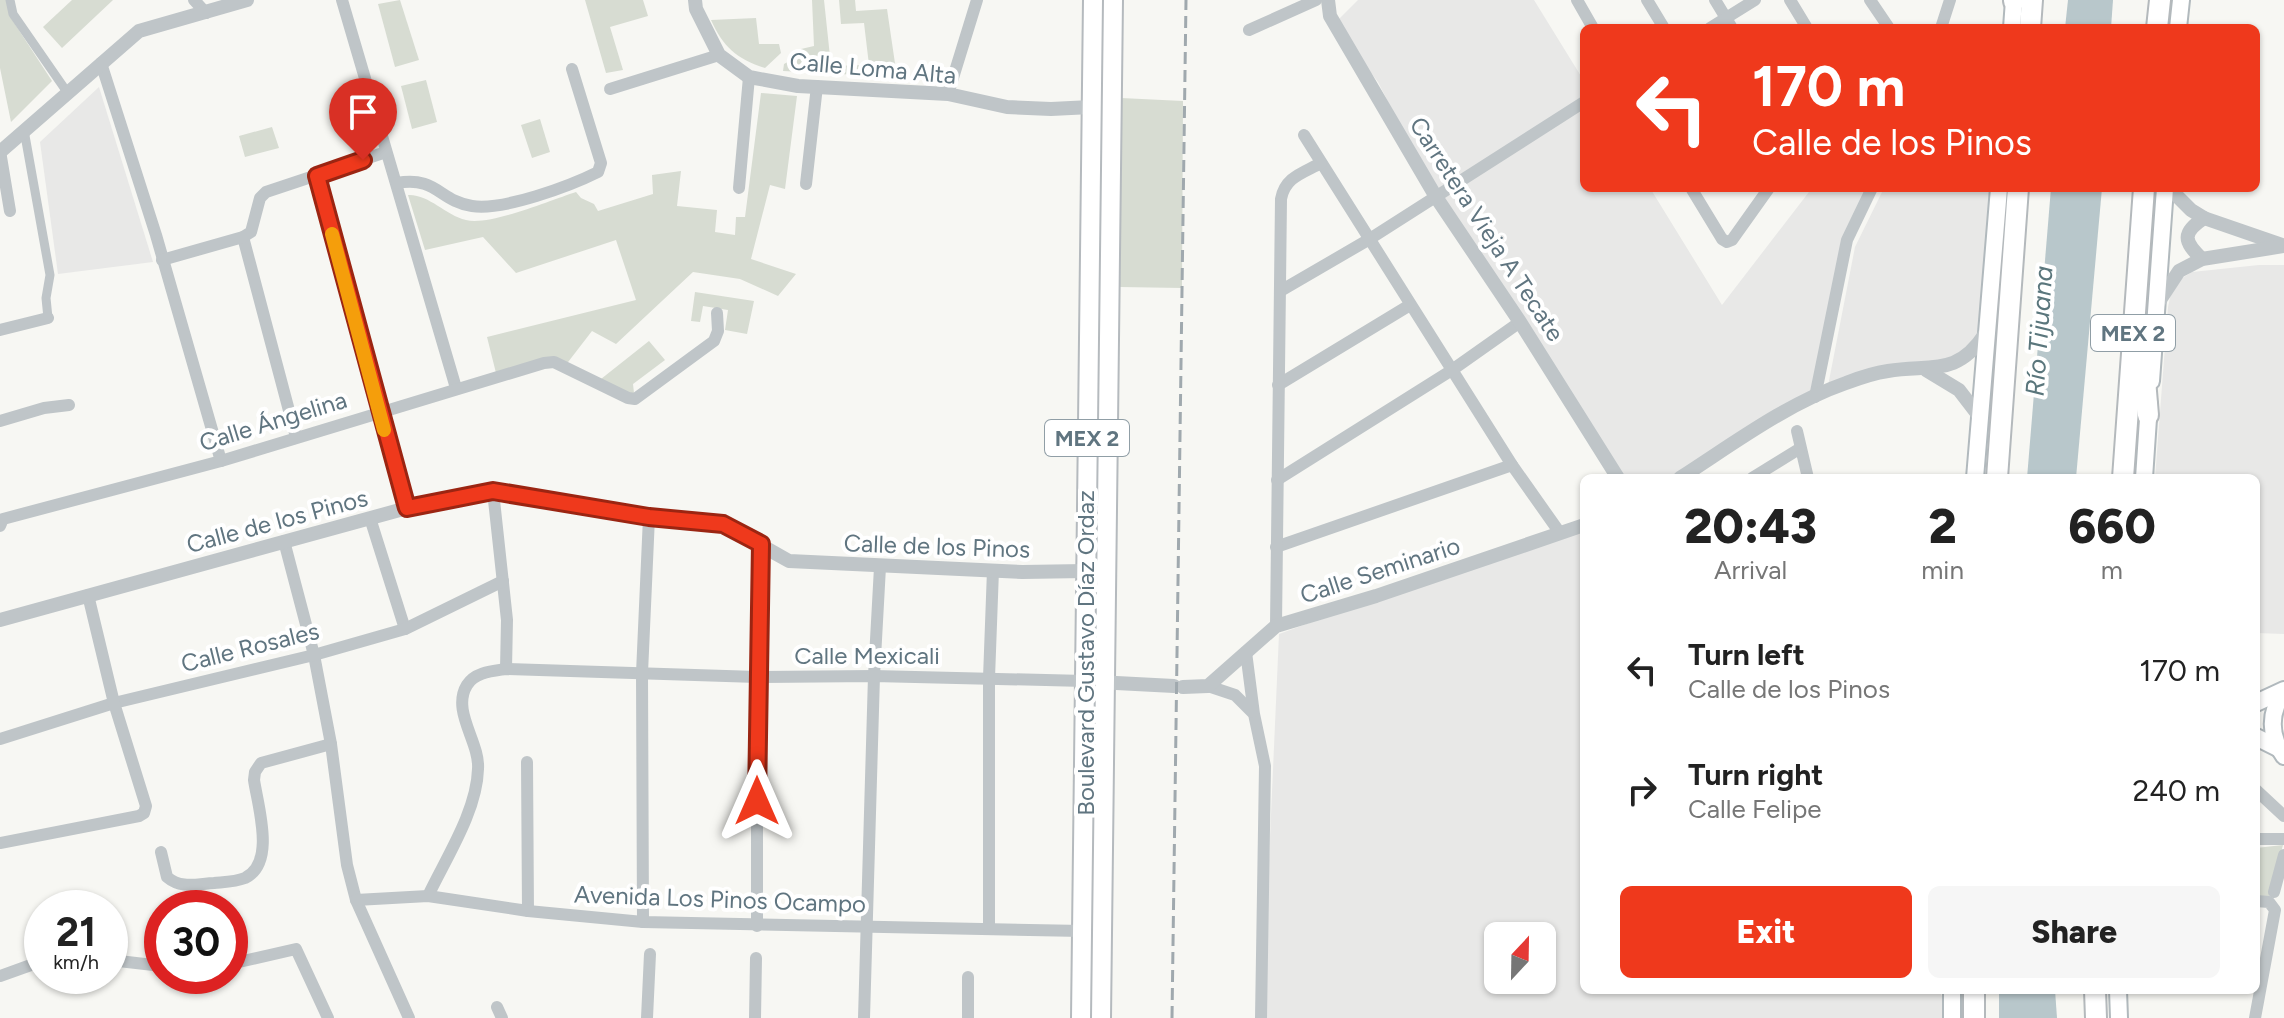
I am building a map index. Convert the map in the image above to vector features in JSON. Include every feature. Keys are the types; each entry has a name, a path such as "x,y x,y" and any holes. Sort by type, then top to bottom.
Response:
{"highway":[{"path":"2030,24 2032,0"},
{"path":"2157,24 2160,0"},
{"path":"1997,474 2018,192"},
{"name":"MEX 2","path":"2123,474 2144,192"},
{"path":"2136,290 2148,415"},
{"path":"1974,994 1974,1018"},
{"path":"2095,994 2096,1018"}],"main road":[{"name":"Boulevard Gustavo Díaz Ordaz","path":"1081,1018 1093,0"},
{"name":"Boulevard Gustavo Díaz Ordaz","path":"1101,1018 1113,0"},
{"path":"2012,24 2014,0"},
{"path":"2178,24 2181,0"},
{"path":"1975,474 1999,192"},
{"path":"2144,474 2167,192"},
{"path":"1090,270 1110,271"},
{"path":"2260,701 2284,691"},
{"path":"2281,752 2272,723 2284,691"},
{"path":"2260,739 2281,752"},
{"path":"1952,994 1952,1018"},
{"path":"2118,994 2119,1018"}],"street":[{"path":"10,0 13,14 67,92"},
{"path":"194,0 206,13"},
{"path":"10,211 0,152 24,130 139,31 247,0"},
{"path":"342,0 456,388"},
{"name":"Calle Loma Alta","path":"695,0 696,9 719,55 749,77 798,86 948,94 1007,107 1091,107"},
{"path":"948,94 977,0"},
{"path":"1249,30 1316,0"},
{"name":"Carretera Vieja A Tecate","path":"1328,0 1330,16 1436,197 1520,322 1615,474"},
{"path":"1577,0 1591,24"},
{"path":"1647,0 1662,24"},
{"path":"1715,0 1729,23 1755,0"},
{"path":"1790,0 1805,24"},
{"path":"1870,0 1886,24"},
{"path":"1939,0 1949,7"},
{"path":"610,89 719,55"},
{"path":"101,63 221,461"},
{"path":"397,183 422,181 460,203 486,206 573,184 598,172 601,163 572,69"},
{"path":"739,188 749,77"},
{"path":"806,184 817,86"},
{"path":"1282,290 1368,240 1580,105"},
{"path":"0,330 48,318 46,298 50,275 24,130"},
{"path":"1304,135 1512,465 1560,533"},
{"path":"162,260 251,232 260,198 266,192 386,152"},
{"path":"1276,626 1283,188 1289,180 1321,163"},
{"path":"317,176 407,508"},
{"path":"1693,192 1722,239 1727,242 1732,240 1764,192"},
{"path":"1815,397 1847,240 1870,192"},
{"path":"2171,192 2204,218 2283,246"},
{"path":"2202,259 2189,248 2187,237 2189,230 2204,218"},
{"path":"243,237 296,437"},
{"path":"2158,303 2179,271 2202,259 2283,246"},
{"path":"1278,385 1410,305"},
{"name":"Calle Ángelina","path":"1,523 221,461 456,388 554,362 635,399 714,341 718,331 717,313"},
{"path":"1277,480 1452,370 1520,322"},
{"path":"1686,474 1781,414 1815,397 1845,383 1888,371 1926,370 1949,365 1965,359 1985,334"},
{"path":"1926,370 1959,390 1979,416"},
{"path":"0,421 44,408 69,405"},
{"path":"1797,431 1807,474"},
{"path":"1758,474 1799,449"},
{"path":"1276,547 1512,465"},
{"path":"428,896 477,792 479,760 461,703 467,684 480,674 506,669 507,620 493,491"},
{"name":"Calle de los Pinos","path":"0,620 407,508 493,491 649,517 723,524 789,561 880,567 1085,571"},
{"path":"643,922 642,673 649,517"},
{"path":"370,518 405,629"},
{"name":"Calle Seminario","path":"1208,686 1276,626 1376,596 1580,526"},
{"path":"284,541 314,655 331,744 347,865 356,900 409,1018"},
{"path":"757,926 757,677 761,544"},
{"path":"864,1018 880,567"},
{"path":"989,928 989,678 993,570"},
{"name":"Calle Rosales","path":"0,739 114,703 314,655 405,629 503,581"},
{"path":"0,843 144,813 146,806 114,703 88,595"},
{"path":"1246,652 1265,766 1261,1018"},
{"name":"Calle Mexicali","path":"506,669 757,677 874,676 1085,681"},
{"path":"1085,681 1208,686 1235,695 1254,714"},
{"path":"161,852 167,877 182,886 246,878 256,870 265,846 255,772 261,763 331,744"},
{"path":"527,762 528,911"},
{"path":"2260,794 2284,816"},
{"path":"2260,839 2284,839"},
{"path":"2280,881 2284,855"},
{"name":"Avenida Los Pinos Ocampo","path":"356,900 428,896 528,911 643,922 1083,931"},
{"path":"2260,902 2274,906 2275,933 2260,964"},
{"path":"2275,933 2284,943"},
{"path":"248,960 296,949 328,1018"},
{"path":"647,1018 650,954"},
{"path":"755,1018 756,958"},
{"path":"0,976 24,967"},
{"path":"968,977 968,1018"},
{"path":"2255,1018 2257,994"}],"shaded area":[{"path":"0,0 9,0 9,15 52,81 11,122 0,68"},
{"path":"72,0 113,0 62,48 43,27"},
{"path":"400,0 419,60 395,67 378,4"},
{"path":"585,0 643,0 648,16 610,27 623,70 606,73"},
{"path":"812,0 824,0 831,66 869,65 864,23 841,24 839,0 855,0 856,11 887,9 897,77 783,71 784,64 795,58 801,49 814,46"},
{"path":"1358,0 1534,0 1580,75 1580,192 1652,192 1722,305 1809,192 1870,192 1847,240 1815,397 1687,474 1615,474 1436,197 1378,82 1334,24"},
{"path":"2068,0 2113,0 2111,24 2065,24"},
{"path":"756,18 759,44 779,44 781,53 765,68 732,51 711,20"},
{"path":"426,80 437,122 412,129 401,86"},
{"path":"99,87 153,262 58,274 40,142"},
{"path":"761,93 797,96 785,189 770,185 751,259 796,274 778,296 740,279 693,272 616,344 592,331 565,366 556,363 497,377 487,337 636,300 616,240 516,273 483,237 425,250 408,195 423,198 466,220 477,221 505,216 576,192 594,204 598,211 653,194 652,175 681,171 677,206 717,210 715,232 735,235 736,217 745,217"},
{"path":"1121,98 1183,101 1182,288 1120,287"},
{"path":"540,119 550,152 532,158 521,125"},
{"path":"272,127 279,148 245,157 239,136"},
{"path":"1882,192 1999,192 1985,334 1965,359 1888,371 1827,391 1855,247"},
{"path":"2051,192 2102,192 2076,474 2027,474"},
{"path":"2284,265 2284,634 2260,633 2260,474 2155,474 2168,307 2171,293 2179,280 2192,272"},
{"path":"695,292 754,301 747,334 725,330 728,310 703,306 700,322 691,321"},
{"path":"649,341 665,360 633,384 634,393 629,394 601,379"},
{"path":"1580,524 1580,994 1941,994 1947,1004 1948,1018 1262,1018 1279,634"},
{"path":"2283,845 2269,897 2260,896 2260,848"},
{"path":"1999,994 2055,994 2057,1018 1999,1018"}],"railway":[{"path":"1172,1018 1186,0"}],"slow traffic":[{"path":"332,234 384,430"}],"route":[{"path":"363,160 317,176 407,508 493,491 649,517 723,524 761,544 757,801"}],"water label":[{"name":"Río Tijuana","path":"2039,331"}]}
